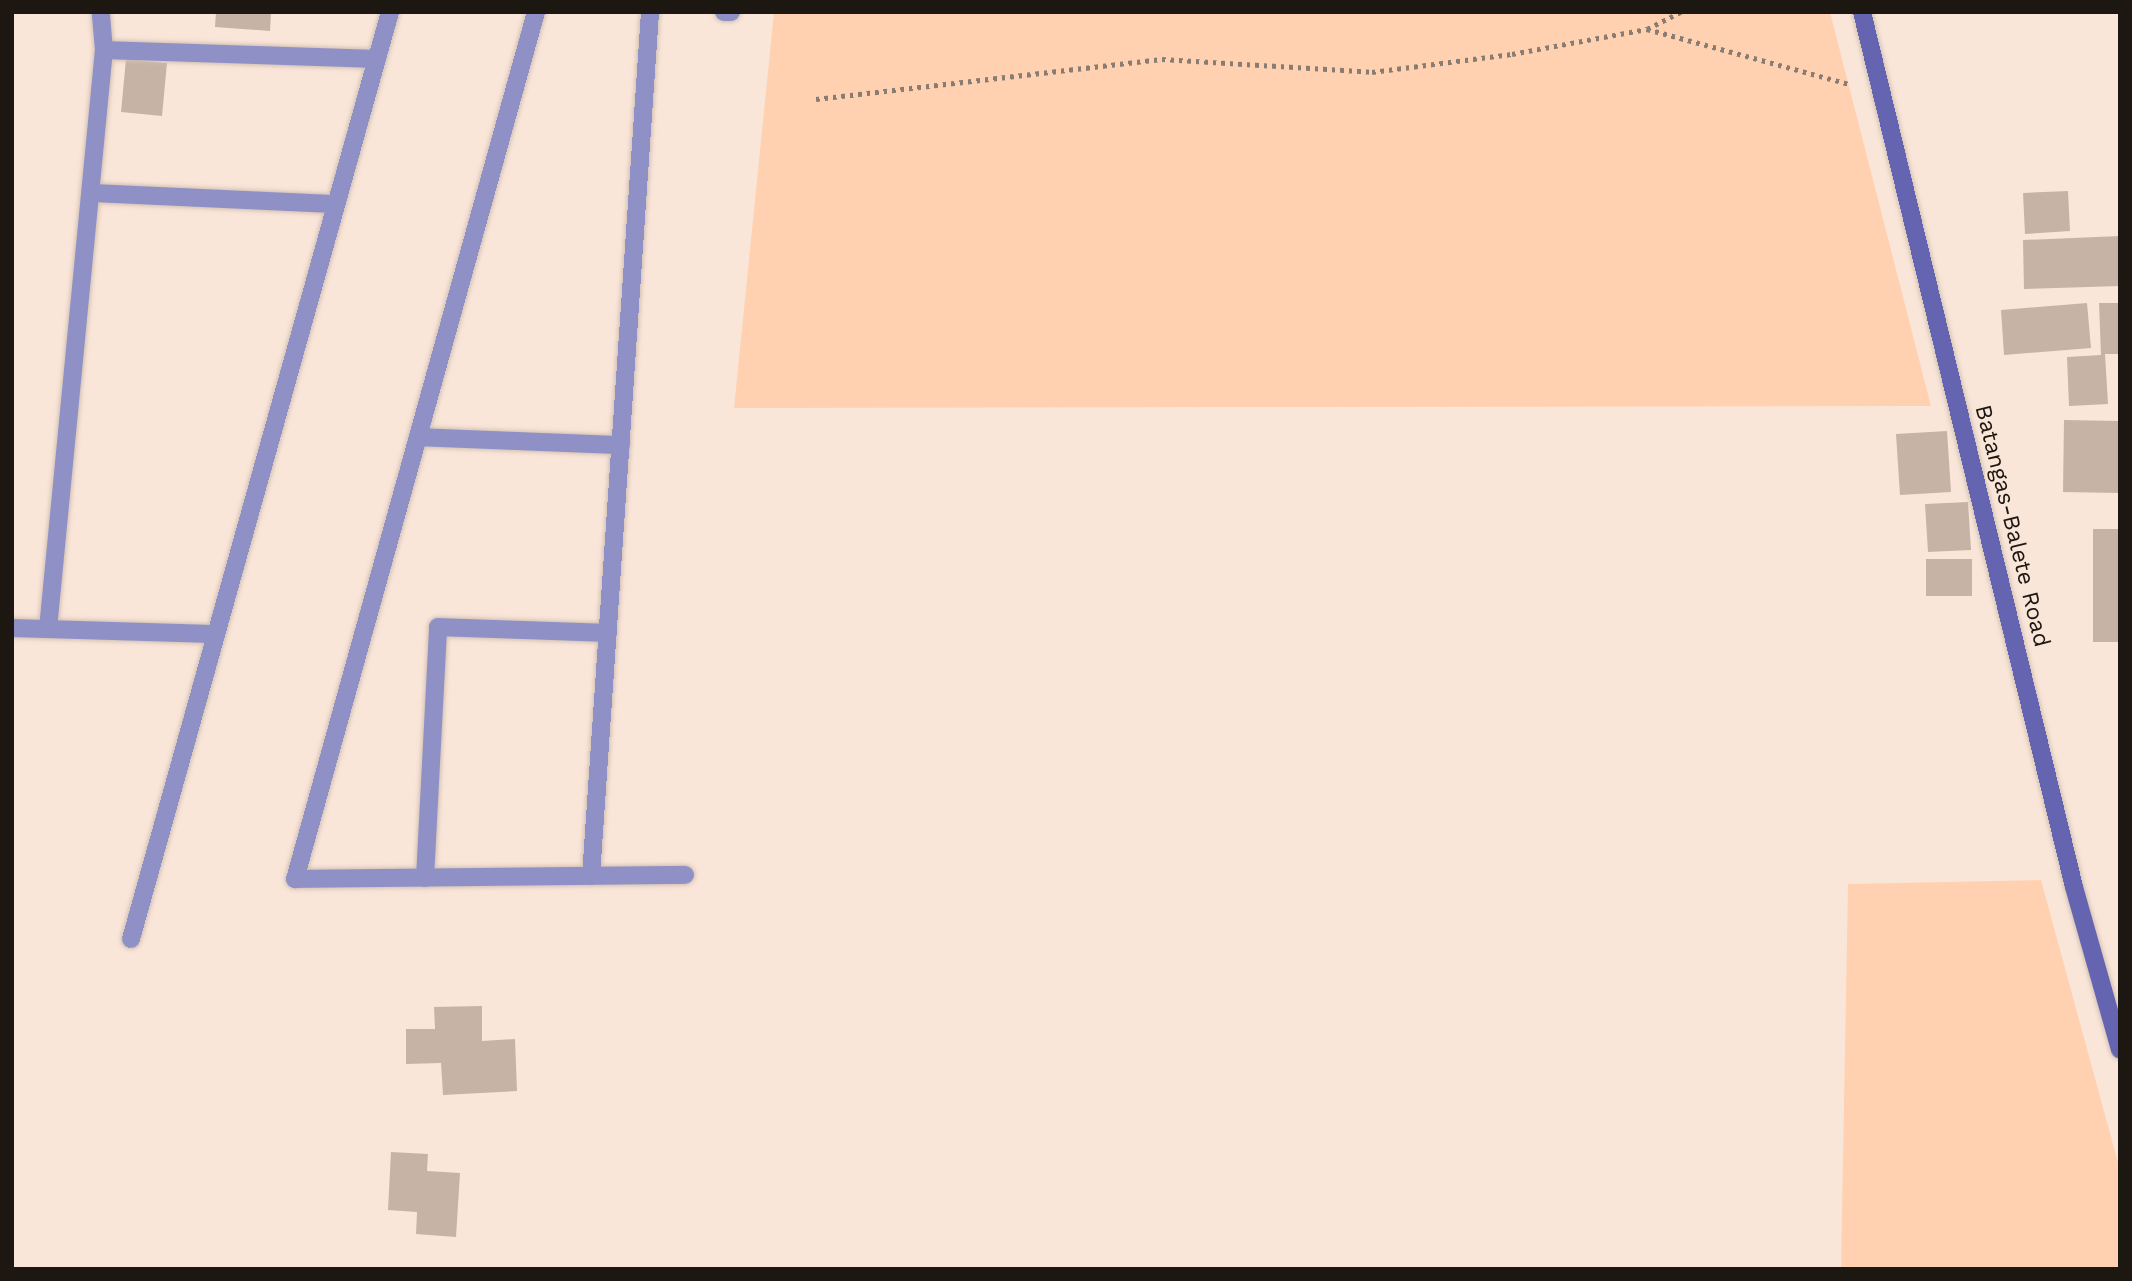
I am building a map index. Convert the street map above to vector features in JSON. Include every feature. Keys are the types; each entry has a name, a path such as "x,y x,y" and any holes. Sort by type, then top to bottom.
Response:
{"main road":[{"name":"Batangas-Balete Road","path":"1862,12 2074,887 2120,1050"}],"street":[{"path":"48,629 104,50 101,12"},
{"path":"131,939 213,634 390,12"},
{"path":"536,12 295,879 685,875"},
{"path":"591,876 650,12"},
{"path":"724,12 731,12"},
{"path":"104,50 377,60"},
{"path":"91,193 335,204"},
{"path":"418,437 621,445"},
{"path":"425,878 438,627 608,633"},
{"path":"12,628 213,634"}],"path":[{"path":"816,99 1162,60 1372,72 1512,54 1647,29 1681,12"},
{"path":"1647,29 1884,94"}],"shaded area":[{"path":"774,12 1830,12 1931,406 734,408"},
{"path":"2041,880 2120,1170 2120,1269 1841,1269 1848,884"}],"building":[{"path":"216,12 271,12 270,31 215,27"},
{"path":"126,59 167,63 162,116 121,112"},
{"path":"2068,191 2070,231 2025,234 2023,193"},
{"path":"2120,236 2120,286 2024,289 2023,240"},
{"path":"2087,303 2091,348 2004,355 2001,310"},
{"path":"2099,303 2120,303 2120,354 2105,354 2108,404 2069,406 2067,357 2101,355"},
{"path":"2064,420 2120,421 2120,493 2063,492"},
{"path":"1947,431 1951,492 1900,495 1896,434"},
{"path":"1968,502 1971,550 1928,552 1925,504"},
{"path":"2093,529 2120,529 2120,642 2093,642"},
{"path":"1926,559 1972,559 1972,596 1926,596"},
{"path":"482,1006 482,1041 515,1039 517,1091 443,1095 441,1063 406,1064 406,1029 435,1029 434,1007"},
{"path":"391,1152 428,1154 427,1171 460,1173 456,1237 416,1234 417,1212 388,1210"}]}
